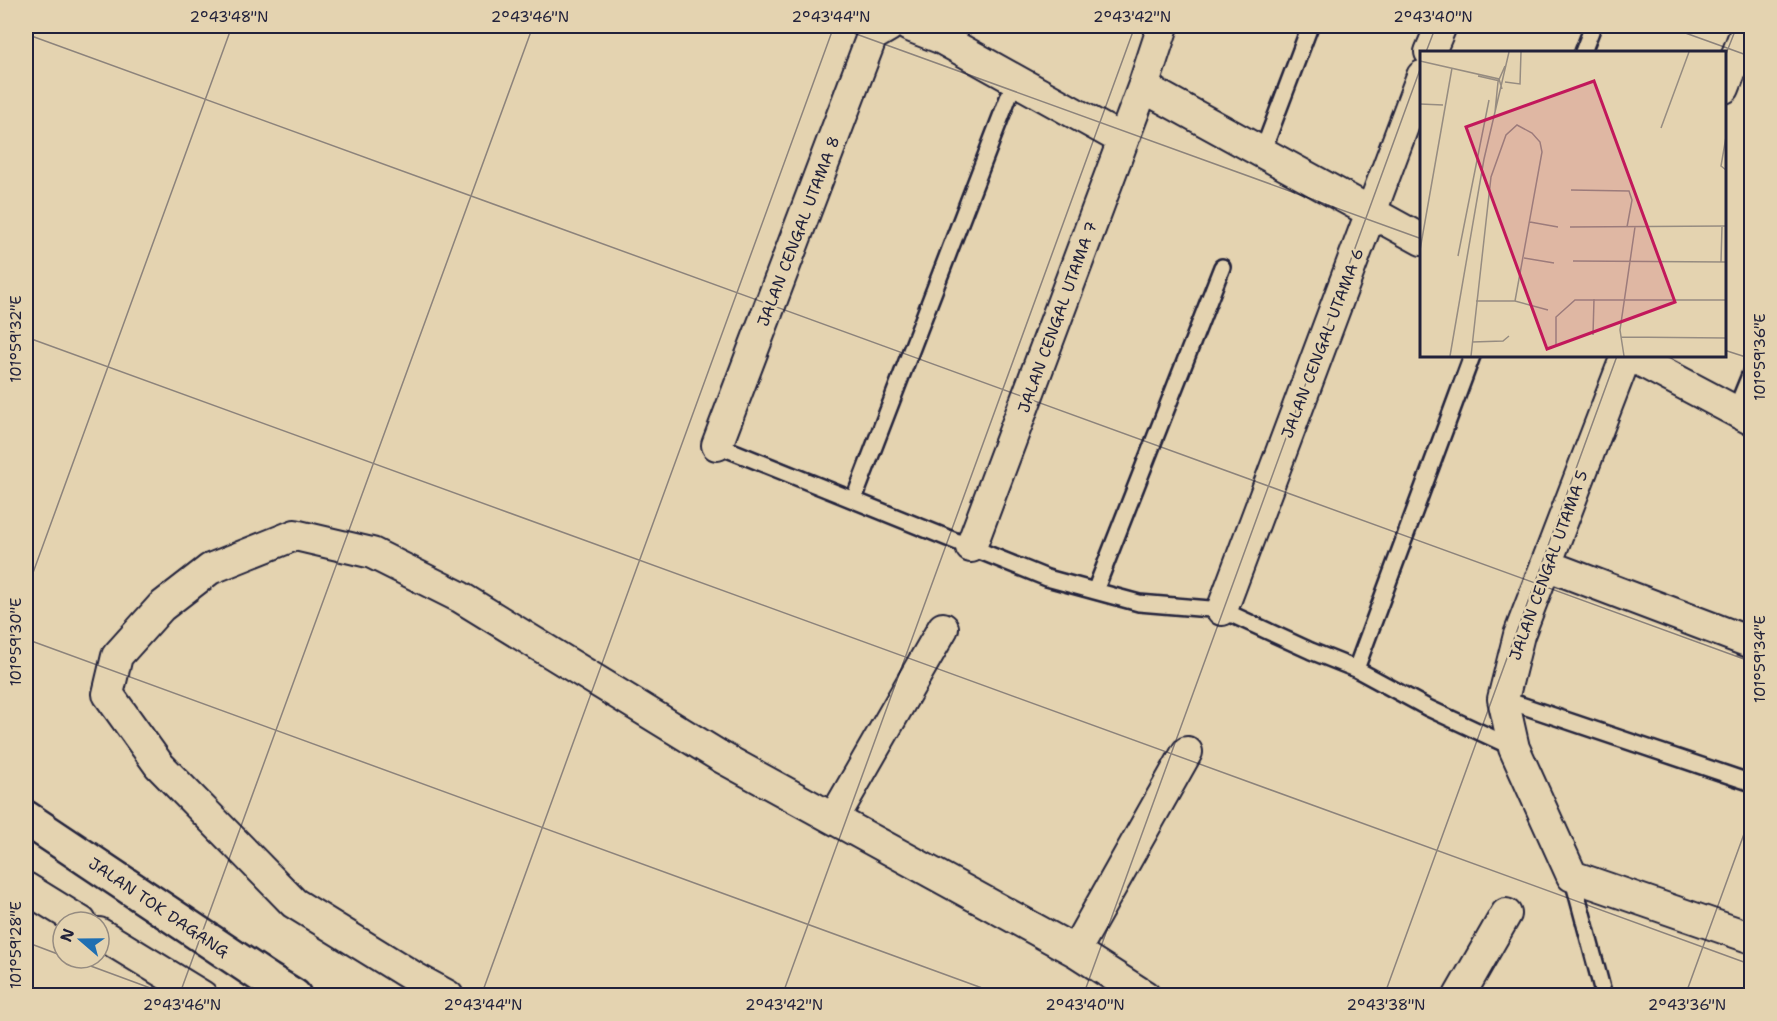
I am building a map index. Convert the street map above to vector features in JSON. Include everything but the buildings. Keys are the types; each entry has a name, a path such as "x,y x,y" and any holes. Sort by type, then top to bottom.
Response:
{"street":[{"name":"JALAN CENGAL UTAMA 8","path":"717,445 872,36 889,26"},
{"path":"909,26 939,38 1123,140"},
{"name":"JALAN CENGAL UTAMA 7","path":"972,547 1143,87 1163,26"},
{"path":"1430,51 1440,26"},
{"path":"1726,85 1748,26"},
{"name":"JALAN CENGAL UTAMA 6","path":"1222,610 1420,81"},
{"path":"1143,87 1420,239"},
{"name":"JALAN CENGAL UTAMA 5","path":"1572,876 1514,748 1503,699 1519,635 1626,357"},
{"path":"1633,357 1743,416"},
{"path":"448,996 412,988 294,903 159,765 108,694 117,656 161,607 210,569 295,535 372,553 460,597 721,757 1075,951 1145,996"},
{"path":"1546,565 1752,643"},
{"path":"834,818 943,628"},
{"path":"1075,951 1187,752"},
{"name":"JALAN TOK DAGANG","path":"26,818 294,996"},
{"path":"1572,876 1752,938"},
{"path":"26,888 62,910"},
{"path":"1459,996 1506,914"},
{"path":"111,940 202,996"}],"lane":[{"path":"1262,153 1310,26"},
{"path":"1583,51 1593,26"},
{"path":"854,499 1015,80"},
{"path":"1095,591 1222,267"},
{"path":"1356,669 1472,357"},
{"path":"1743,416 1752,370"},
{"path":"717,445 1047,578 1139,603 1222,610 1356,669 1428,708 1514,748"},
{"path":"1503,699 1752,783"},
{"path":"1572,876 1604,996"}]}
